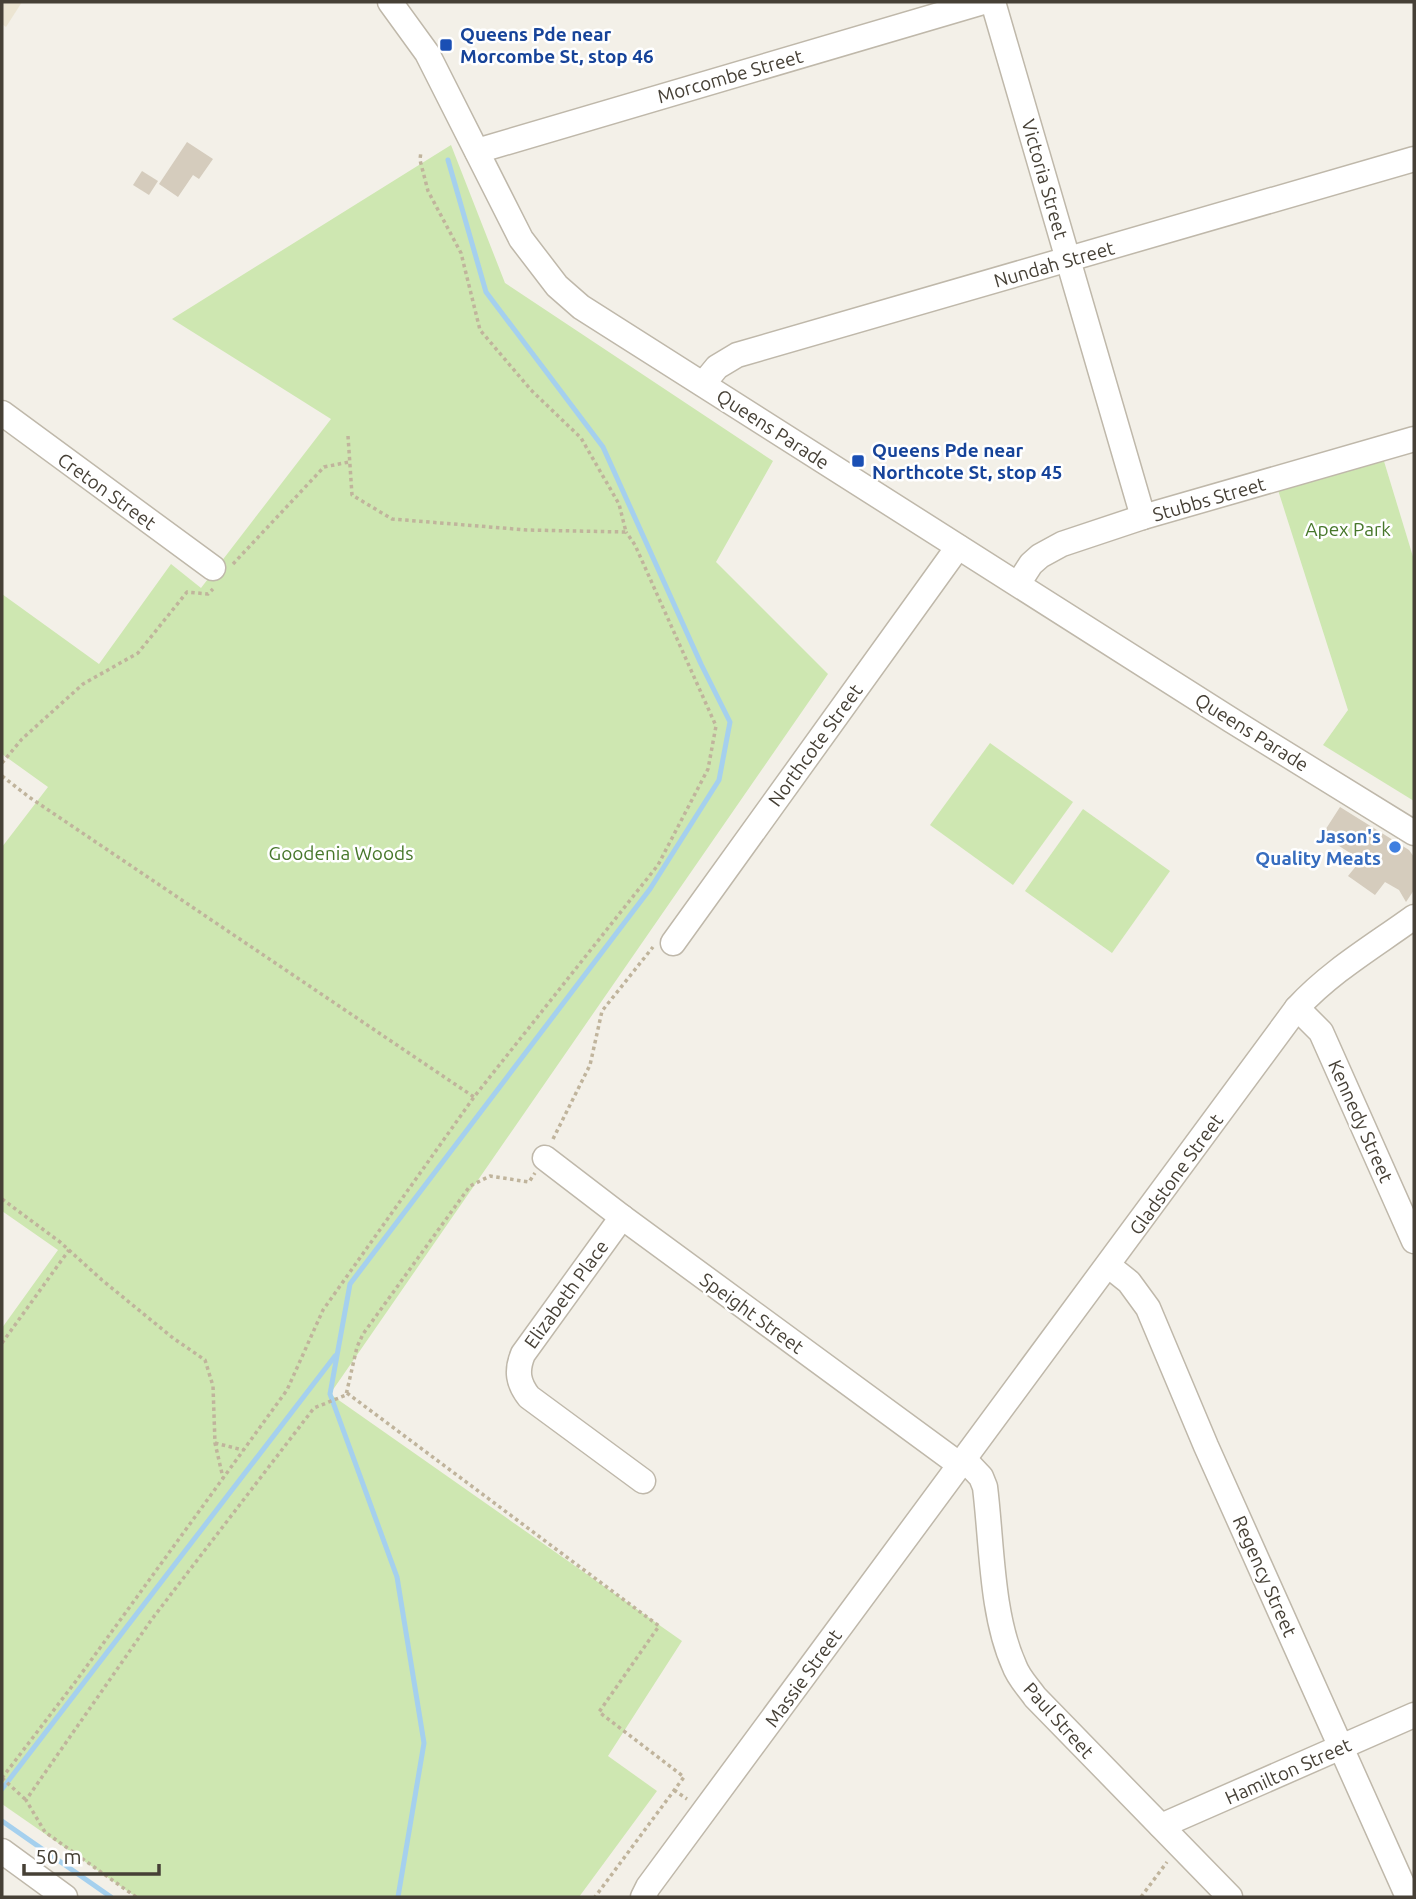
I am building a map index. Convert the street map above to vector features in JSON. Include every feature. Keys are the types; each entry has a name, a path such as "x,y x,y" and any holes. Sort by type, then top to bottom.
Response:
{"street":[{"name":"Queens Parade","path":"390,2 427,54 521,239 557,286 581,307 1414,833"},
{"name":"Morcombe Street","path":"477,151 984,2"},
{"name":"Victoria Street","path":"993,2 1143,517"},
{"name":"Nundah Street","path":"703,384 716,367 737,355 1414,159"},
{"name":"Creton Street","path":"2,413 219,574"},
{"name":"Stubbs Street","path":"1018,584 1031,564 1062,544 1143,517 1414,439"},
{"name":"Northcote Street","path":"673,943 958,547"},
{"name":"Gladstone Street","path":"962,1462 1297,1008 1334,972 1414,917"},
{"name":"Kennedy Street","path":"1297,1008 1321,1032 1414,1241"},
{"name":"Speight Street","path":"545,1158 622,1217 962,1462"},
{"name":"Elizabeth Place","path":"622,1217 523,1354 518,1375 522,1388 529,1397 643,1481"},
{"name":"Regency Street","path":"1109,1266 1129,1282 1148,1308 1206,1446 1408,1897"},
{"name":"Paul Street","path":"962,1462 981,1477 985,1487 999,1618 1015,1669 1035,1697 1230,1897"},
{"name":"Massie Street","path":"643,1897 962,1462"},
{"name":"Hamilton Street","path":"1161,1826 1414,1715"},
{"path":"2,1852 65,1897"}],"path":[{"path":"136,1897 45,1832 26,1800 2,1778 287,1390 323,1310 474,1097 658,865 708,769 716,726 635,545 626,532 619,504 581,438 531,390 480,330 461,253 428,191 420,160 421,151"},
{"path":"348,436 352,495 392,519 527,530 626,532"},
{"path":"2,763 22,739 83,684 138,653 187,592 208,594 219,574 324,467 349,462"},
{"path":"2,776 29,797 474,1097"},
{"path":"26,1800 152,1619 314,1408 347,1393 357,1347 363,1334 470,1186 490,1176 529,1182 545,1158 590,1065 602,1011 653,947 673,943"},
{"path":"2,1199 69,1250 152,1321 205,1360 213,1387 215,1443 223,1478"},
{"path":"2,1343 69,1250"},
{"path":"347,1393 659,1626 599,1712 684,1777 595,1897"},
{"path":"215,1443 243,1450"},
{"path":"1141,1897 1180,1845"}],"shaded area":[{"path":"2,2 22,2 6,27 2,24"}],"green space":[{"name":"Goodenia Woods","path":"451,145 505,283 773,461 716,562 828,674 330,1394 682,1641 608,1756 657,1791 579,1897 136,1897 2,1804 2,1328 58,1250 2,1211 2,847 48,787 2,754 2,594 99,664 171,564 201,588 331,419 172,319"},
{"name":"Apex Park","path":"1383,458 1414,560 1414,801 1323,745 1348,710 1278,490"},
{"path":"990,743 1073,802 1013,885 930,825"},
{"path":"1083,809 1170,871 1112,953 1025,891"}],"building":[{"path":"187,142 213,159 199,179 193,175 178,197 159,184"},
{"path":"142,171 158,181 149,195 133,185"},
{"path":"1340,807 1409,850 1414,857 1414,890 1406,902 1399,890 1385,882 1375,895 1348,876 1361,860 1322,835"}],"waterway":[{"path":"398,1897 424,1743 397,1577 330,1394 350,1284 650,889 719,780 730,722 603,447 486,292 448,160"},
{"path":"2,1789 335,1356"},
{"path":"2,1821 111,1897"}],"place":[{"name":"Queens Pde near Morcombe St, stop 46","path":"446,45"},
{"name":"Queens Pde near Northcote St, stop 45","path":"858,461"},
{"name":"Jason's Quality Meats","path":"1395,847"}]}
